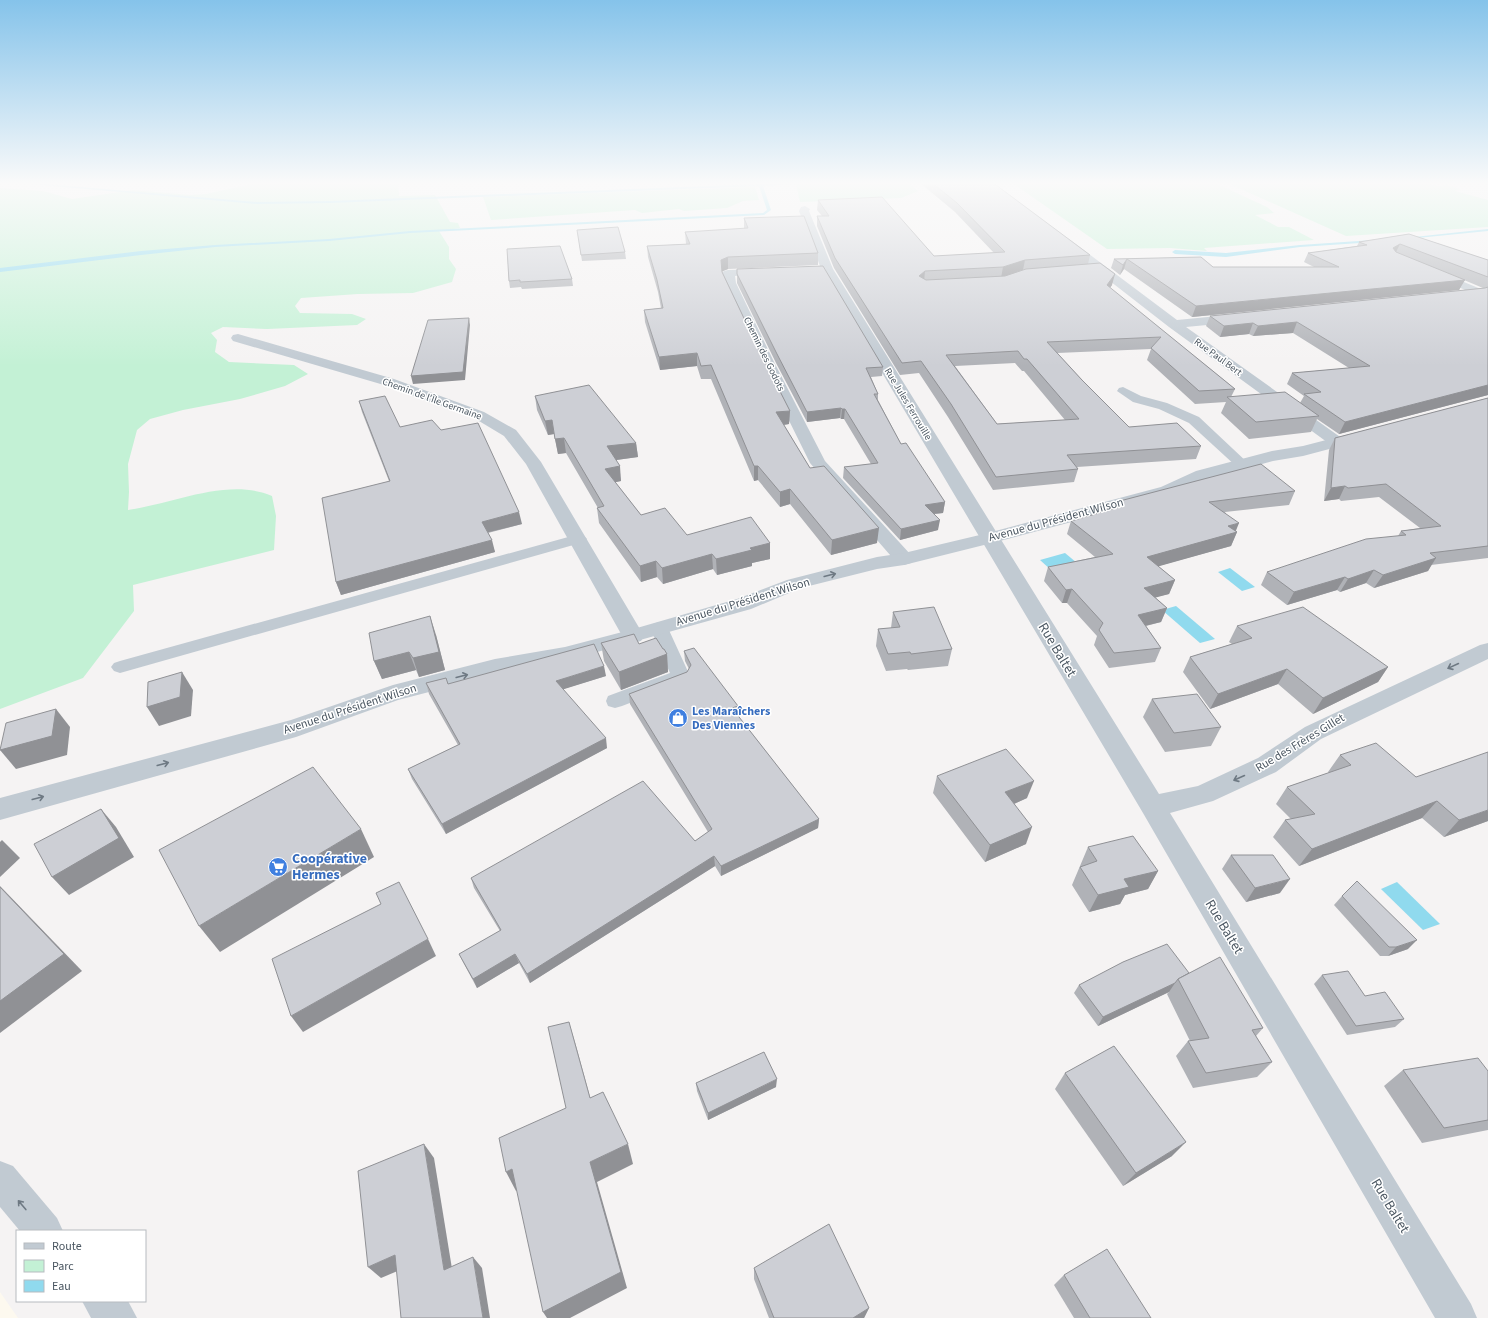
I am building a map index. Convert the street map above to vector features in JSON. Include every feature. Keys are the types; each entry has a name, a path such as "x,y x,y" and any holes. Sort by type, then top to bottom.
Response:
{"street":[{"path":"796,271 827,269 817,244"},
{"name":"Rue Paul Bert","path":"1068,244 1174,324 1337,442"},
{"name":"Rue Jules Ferrouille","path":"827,269 989,538"},
{"path":"1424,269 1484,294"},
{"name":"Chemin des Godots","path":"781,271 728,273 730,283 768,364 818,464 904,559"},
{"path":"1456,295 1484,294"},
{"path":"1174,324 1252,316"},
{"name":"Chemin de l'Île Germaine","path":"238,338 389,382 479,415 510,433 533,462 579,539 633,636"},
{"name":"Avenue du Président Wilson","path":"0,809 296,728 393,693 495,667 565,654 633,636 744,604 794,584 989,538 1167,491 1202,475 1242,464 1272,456 1304,451 1382,430"},
{"name":"Rue Baltet","path":"989,538 1152,806 1457,1318"},
{"name":"Rue des Frères Gillet","path":"1152,806 1176,802 1204,794 1267,765 1319,730 1488,650"},
{"path":"0,1179 43,1230"},
{"path":"103,1302 117,1318"}],"lane":[{"path":"1086,270 1102,269"},
{"path":"1123,391 1137,399 1163,406 1194,420 1242,464"},
{"path":"120,668 579,539"},
{"path":"615,701 681,676 659,628"}],"shaded area":[{"path":"0,1292 18,1318 0,1318"}],"green space":[{"path":"0,244 447,244 449,247 449,259 456,269 452,282 413,293 358,294 301,298 295,306 300,313 352,314 366,319 357,325 267,329 223,327 211,333 217,340 215,352 229,362 294,365 308,374 285,386 240,399 183,410 150,419 137,430 128,464 128,510 219,490 237,489 255,491 272,496 276,516 274,550 133,585 134,611 83,678 0,709"},
{"path":"1099,244 1266,244 1204,248 1207,251 1170,248 1107,249"}],"water":[{"path":"1065,553 1077,563 1051,570 1040,560"},
{"path":"1230,568 1255,587 1242,591 1218,572"},
{"path":"1176,606 1215,639 1200,643 1162,610"},
{"path":"1397,882 1440,924 1423,930 1381,889"}],"building":[{"path":"579,244 623,244 625,252 581,255"},
{"path":"690,244 814,244 818,253 728,257 721,260 722,272 790,411 776,412 810,468 824,466 879,528 832,540 790,489 780,492 758,466 754,466 711,365 701,366 697,353 659,357 644,310 663,308 647,246"},
{"path":"829,244 923,244 934,256 1005,252 997,244 1075,244 1090,255 1025,260 1003,267 925,271 919,276 926,280 1005,276 1026,269 1100,263 1115,274 1107,285 1235,389 1199,391 1151,348 1161,337 1047,342 1129,427 1177,423 1201,446 1067,455 1078,469 996,477 951,404 921,361 902,363 835,258","holes":["1018,351 1024,359 1027,359 1079,419 997,424 946,355"]},
{"path":"1363,244 1438,244 1488,260 1488,277 1400,244 1393,248 1396,252 1465,280 1196,306 1127,259 1123,265 1114,259 1201,257 1213,267 1339,267 1308,253 1367,245"},
{"path":"560,246 572,279 520,282 520,280 509,281 507,249"},
{"path":"823,266 883,367 866,368 878,394 874,394 901,444 906,443 945,502 925,505 940,520 901,529 844,467 878,463 845,409 841,408 807,412 737,274 737,269"},
{"path":"1488,287 1488,385 1345,422 1304,394 1321,392 1292,373 1370,366 1297,322 1258,326 1253,323 1224,326 1210,316 1485,288"},
{"path":"469,318 463,372 411,376 428,320"},
{"path":"589,385 636,443 607,446 620,466 605,469 641,515 665,508 687,535 751,517 770,543 750,548 752,550 716,559 712,554 662,568 656,561 640,566 597,508 604,506 564,438 555,439 552,420 545,421 535,396"},
{"path":"1285,392 1319,416 1256,422 1227,397"},
{"path":"385,396 400,427 432,420 441,430 478,423 519,512 482,522 492,540 336,582 322,498 390,481 359,401"},
{"path":"1488,398 1488,546 1430,553 1436,558 1383,575 1374,570 1348,579 1345,577 1294,592 1267,572 1366,539 1406,535 1401,531 1441,526 1386,484 1348,488 1345,486 1331,488 1335,438"},
{"path":"1261,464 1295,491 1209,502 1239,523 1228,526 1237,532 1147,557 1175,580 1144,588 1167,608 1138,615 1161,648 1114,653 1099,630 1103,623 1072,589 1066,590 1048,567 1113,554 1071,521 1123,506 1116,502"},
{"path":"934,607 952,649 911,654 910,652 888,654 878,629 900,627 893,612"},
{"path":"1303,607 1388,667 1323,698 1287,669 1218,694 1190,657 1252,638 1237,626"},
{"path":"430,616 439,652 413,658 409,652 374,661 369,633"},
{"path":"634,634 639,644 656,638 667,654 619,672 601,643"},
{"path":"594,644 604,666 556,681 606,738 442,824 408,769 460,744 426,683 446,678 448,684"},
{"path":"694,648 738,706 732,708 819,819 721,866 714,856 527,974 515,954 473,979 459,954 501,930 471,878 643,781 695,841 712,829 629,694 687,672 691,665 684,651"},
{"path":"182,672 180,697 147,707 148,682"},
{"path":"1197,694 1221,727 1174,733 1152,699"},
{"path":"56,709 52,736 0,750 6,723"},
{"path":"1376,743 1416,777 1488,752 1488,810 1459,820 1437,801 1312,849 1285,820 1315,814 1287,787 1351,765 1340,755"},
{"path":"1006,749 1034,781 1005,792 1032,827 990,845 937,776"},
{"path":"313,767 361,829 199,926 159,850"},
{"path":"101,809 119,838 52,877 34,844"},
{"path":"1133,836 1158,871 1124,879 1129,887 1098,895 1080,867 1097,861 1088,847"},
{"path":"1231,855 1273,855 1290,879 1255,888"},
{"path":"1357,881 1417,940 1396,947 1389,947 1342,896"},
{"path":"399,882 428,939 291,1016 272,959 381,904 376,893"},
{"path":"0,887 64,954 0,1001"},
{"path":"1167,944 1189,973 1178,979 1175,983 1103,1017 1079,985 1123,962"},
{"path":"1220,957 1263,1028 1252,1030 1272,1062 1206,1073 1188,1041 1209,1038 1178,979"},
{"path":"1348,971 1365,996 1385,992 1404,1019 1356,1026 1322,975"},
{"path":"569,1022 590,1098 603,1092 628,1144 590,1162 621,1272 543,1312 512,1169 506,1172 499,1138 566,1108 548,1027"},
{"path":"1114,1046 1186,1142 1136,1173 1065,1073"},
{"path":"764,1052 777,1079 708,1113 696,1083"},
{"path":"1478,1058 1488,1071 1488,1120 1444,1128 1403,1070"},
{"path":"424,1144 444,1270 473,1257 483,1318 401,1318 395,1255 368,1267 358,1171"},
{"path":"829,1224 869,1308 853,1318 774,1318 754,1268"},
{"path":"1107,1249 1151,1318 1090,1318 1064,1275"}],"waterway":[{"path":"0,270 141,253 215,246 262,244"},
{"path":"1175,252 1226,255 1300,246 1336,244"}],"place":[{"name":"Les Maraîchers Des Viennes","path":"678,718"},
{"name":"Coopérative Hermes","path":"278,867"}]}
